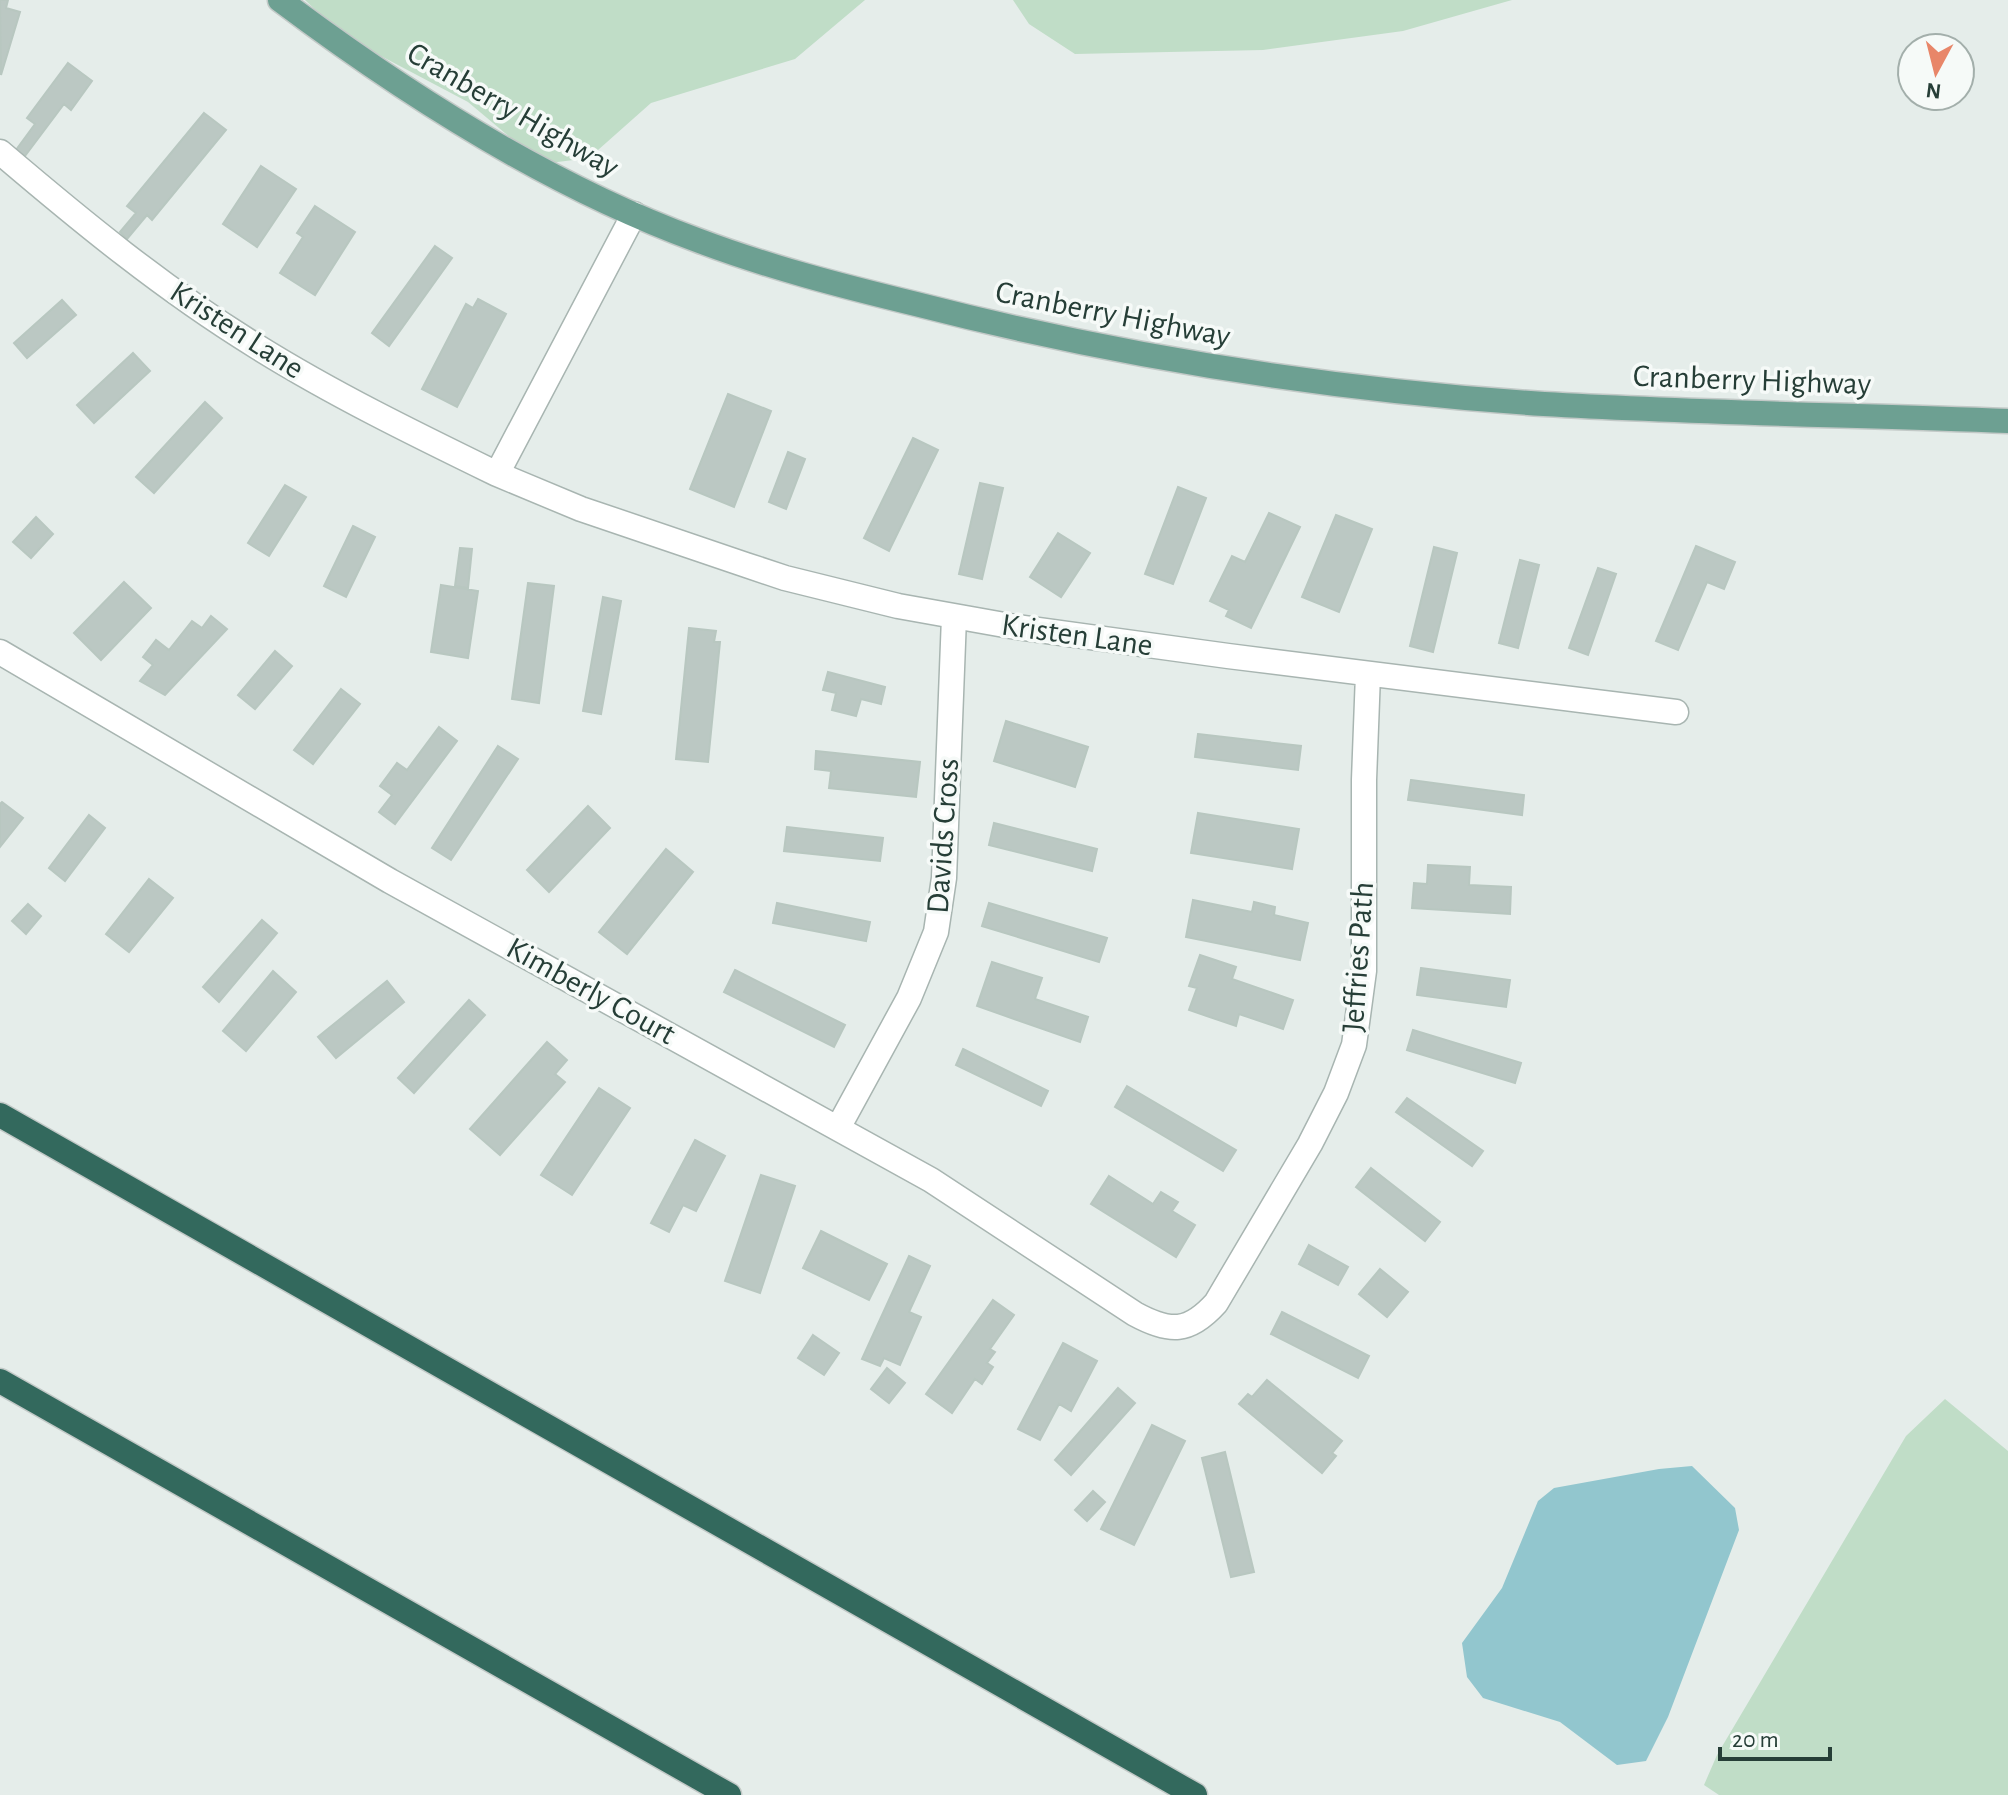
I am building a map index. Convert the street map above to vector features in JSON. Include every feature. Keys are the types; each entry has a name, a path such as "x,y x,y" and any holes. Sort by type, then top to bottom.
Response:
{"highway":[{"path":"0,1115 1195,1795"},
{"path":"0,1381 729,1795"}],"main road":[{"name":"Cranberry Highway","path":"280,0 342,46 457,120 634,214 695,240 762,263 1002,327 1114,350 1378,389 1546,404 2008,421"}],"street":[{"name":"Kristen Lane","path":"0,152 158,278 307,377 497,474 581,509 785,578 954,617 1368,674 1676,712"},
{"path":"497,474 634,214"},
{"name":"Davids Cross","path":"838,1128 909,998 936,932 944,878 954,617"},
{"name":"Kimberly Court","path":"0,652 390,881 931,1180 1135,1314 1158,1325 1180,1328"},
{"name":"Jeffries Path","path":"1180,1328 1198,1321 1216,1303 1260,1232 1336,1093 1354,1045 1364,971 1364,780 1368,674"}],"green space":[{"path":"305,0 865,0 795,59 651,103 589,158 542,164 468,102 343,36"},
{"path":"1013,0 1512,0 1403,31 1263,50 1075,54 1029,24"},
{"path":"1945,1399 2008,1451 2008,1795 1719,1795 1704,1785 1717,1755 1906,1436"}],"water":[{"path":"1692,1466 1735,1508 1739,1530 1668,1717 1646,1761 1617,1765 1560,1722 1483,1698 1467,1677 1462,1643 1502,1588 1538,1501 1554,1488"}],"building":[{"path":"0,0 8,0 6,8 20,12 1,75"},
{"path":"68,63 92,81 71,110 64,104 25,156 16,150 35,124 27,118"},
{"path":"204,113 226,130 152,220 147,215 127,239 120,232 136,213 127,206"},
{"path":"261,166 296,189 257,247 223,224"},
{"path":"315,206 355,232 315,295 280,273 303,237 297,233"},
{"path":"435,246 452,258 389,346 372,333"},
{"path":"478,299 506,314 457,407 422,389 466,304 473,308"},
{"path":"62,300 76,315 27,358 14,343"},
{"path":"133,353 150,371 94,423 77,405"},
{"path":"728,394 771,411 734,507 690,489"},
{"path":"205,402 222,418 154,493 136,477"},
{"path":"913,438 938,450 889,551 864,538"},
{"path":"788,452 805,459 786,509 769,502"},
{"path":"980,483 1003,488 982,579 959,574"},
{"path":"285,485 306,497 269,556 248,543"},
{"path":"1178,487 1206,498 1173,584 1145,574"},
{"path":"1269,513 1300,527 1251,628 1226,616 1229,610 1210,601 1232,556 1245,562"},
{"path":"1336,515 1372,529 1339,612 1302,597"},
{"path":"36,517 53,534 31,558 13,542"},
{"path":"353,526 375,537 346,597 324,586"},
{"path":"1058,533 1090,553 1061,597 1030,577"},
{"path":"1696,546 1735,562 1724,589 1707,582 1678,650 1656,641"},
{"path":"1434,547 1457,553 1433,652 1410,646"},
{"path":"460,548 472,549 468,588 455,586"},
{"path":"1520,560 1539,565 1518,648 1499,643"},
{"path":"1598,568 1616,574 1588,655 1569,648"},
{"path":"124,582 151,608 101,660 74,633"},
{"path":"528,583 554,586 539,703 512,699"},
{"path":"441,585 478,591 468,658 431,652"},
{"path":"603,597 621,601 601,714 583,711"},
{"path":"211,616 227,629 165,695 140,681 153,665 143,657 156,640 169,650 192,621 202,628"},
{"path":"689,628 716,631 714,642 720,642 708,762 676,759"},
{"path":"275,651 292,666 255,709 238,695"},
{"path":"828,672 885,687 881,704 861,699 856,716 832,710 836,693 823,690"},
{"path":"341,689 360,704 313,764 294,750"},
{"path":"1006,721 1088,747 1075,787 994,761"},
{"path":"439,727 457,741 395,824 379,812 392,795 380,786 397,763 407,770"},
{"path":"1198,734 1301,746 1298,770 1195,757"},
{"path":"498,746 518,759 451,860 432,848"},
{"path":"816,751 920,762 916,797 829,788 831,771 815,769"},
{"path":"1411,780 1524,795 1522,815 1408,800"},
{"path":"2,802 23,818 0,847 0,804"},
{"path":"588,806 610,828 549,892 527,870"},
{"path":"1198,813 1299,829 1292,869 1191,853"},
{"path":"89,815 105,828 65,881 49,868"},
{"path":"994,823 1097,849 1092,871 989,845"},
{"path":"787,827 883,838 880,861 784,851"},
{"path":"666,849 693,872 627,954 599,932"},
{"path":"1428,865 1470,867 1469,885 1511,887 1510,914 1412,908 1414,883 1427,884"},
{"path":"149,879 173,898 129,952 106,934"},
{"path":"1193,900 1252,912 1254,902 1275,907 1274,915 1308,923 1300,960 1186,937"},
{"path":"777,903 870,922 866,941 773,923"},
{"path":"989,903 1107,938 1099,962 982,926"},
{"path":"28,904 41,916 26,934 12,921"},
{"path":"262,920 277,933 219,1002 203,987"},
{"path":"1200,955 1236,967 1232,979 1293,1000 1283,1029 1239,1014 1236,1026 1189,1010 1197,988 1189,986"},
{"path":"992,962 1042,978 1035,999 1088,1017 1080,1042 977,1006"},
{"path":"1421,968 1510,980 1506,1007 1417,995"},
{"path":"735,970 845,1025 834,1047 724,992"},
{"path":"273,971 296,992 246,1051 223,1031"},
{"path":"387,981 404,1002 336,1058 318,1037"},
{"path":"469,1000 485,1015 414,1093 398,1078"},
{"path":"1413,1030 1521,1063 1515,1083 1407,1050"},
{"path":"547,1042 567,1060 555,1074 565,1082 500,1155 470,1129"},
{"path":"963,1049 1048,1091 1041,1106 956,1065"},
{"path":"1127,1086 1236,1150 1223,1171 1115,1107"},
{"path":"599,1088 630,1108 572,1195 541,1175"},
{"path":"1407,1098 1483,1151 1472,1166 1396,1112"},
{"path":"695,1140 725,1156 696,1211 683,1205 669,1232 651,1223"},
{"path":"1371,1168 1440,1222 1425,1241 1356,1187"},
{"path":"761,1175 795,1186 760,1293 725,1281"},
{"path":"1109,1176 1153,1204 1161,1192 1178,1202 1172,1211 1195,1225 1176,1257 1091,1204"},
{"path":"821,1231 887,1264 869,1300 803,1268"},
{"path":"1309,1245 1348,1267 1338,1285 1299,1264"},
{"path":"909,1256 930,1266 909,1312 921,1317 900,1365 884,1358 880,1366 862,1359"},
{"path":"1380,1269 1408,1292 1387,1317 1359,1294"},
{"path":"993,1300 1014,1315 990,1349 995,1352 987,1363 993,1367 982,1384 975,1379 952,1413 926,1394"},
{"path":"1282,1312 1369,1356 1358,1378 1271,1334"},
{"path":"813,1335 839,1353 824,1375 798,1358"},
{"path":"1063,1343 1097,1361 1071,1411 1059,1404 1040,1440 1018,1429"},
{"path":"887,1368 905,1383 889,1403 871,1389"},
{"path":"1267,1380 1342,1441 1332,1453 1336,1456 1322,1473 1239,1404 1248,1394 1252,1397"},
{"path":"1118,1388 1135,1403 1071,1475 1055,1460"},
{"path":"1152,1425 1185,1441 1134,1545 1101,1529"},
{"path":"1225,1452 1254,1572 1231,1577 1202,1458"},
{"path":"1093,1491 1105,1502 1087,1521 1075,1510"}]}
